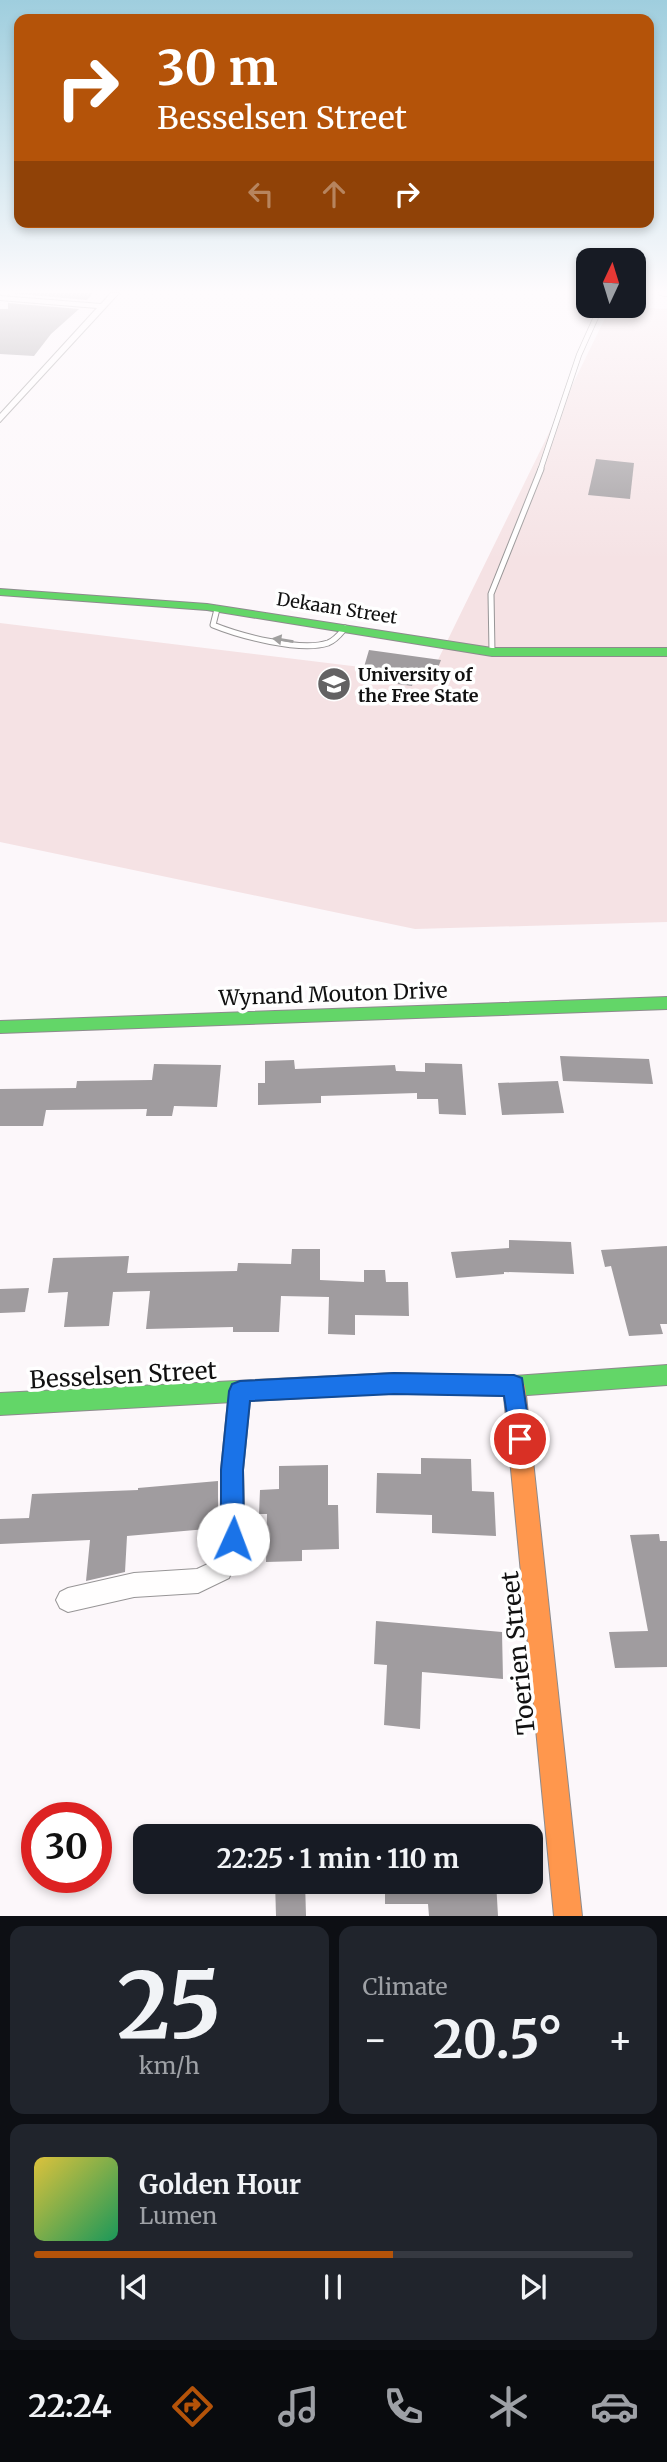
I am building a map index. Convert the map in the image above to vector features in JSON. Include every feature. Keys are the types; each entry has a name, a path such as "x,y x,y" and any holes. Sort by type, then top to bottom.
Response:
{"street":[{"path":"0,419 34,382"},
{"name":"Dekaan Street","path":"0,592 217,609 492,652 667,652"},
{"name":"Wynand Mouton Drive","path":"0,1027 667,1003"},
{"name":"Besselsen Street","path":"0,1404 394,1383 514,1386 667,1375"},
{"name":"Toerien Street","path":"514,1386 568,1916"},
{"path":"68,1600 134,1586 198,1581 221,1570 233,1539 232,1470 240,1391"}],"lane":[{"path":"492,652 491,594 533,493 570,382"}],"shaded area":[{"path":"574,382 667,382 667,922 415,929 0,842 0,623 385,670 434,668"}],"building":[{"path":"596,459 634,463 630,499 588,495"},
{"path":"369,650 441,660 434,678 415,675 412,686 376,681 381,669 364,667"},
{"path":"560,1056 649,1059 653,1084 563,1081"},
{"path":"294,1060 295,1069 395,1065 396,1071 425,1072 425,1063 462,1064 466,1115 439,1114 438,1099 417,1099 417,1093 321,1096 321,1103 258,1105 258,1083 265,1083 265,1061"},
{"path":"154,1064 221,1065 217,1107 174,1106 172,1116 146,1116 147,1109 46,1110 43,1126 0,1126 0,1089 76,1088 77,1081 152,1080"},
{"path":"558,1081 564,1113 502,1115 498,1083"},
{"path":"509,1240 571,1242 574,1274 504,1272 456,1278 451,1252 509,1248"},
{"path":"667,1246 667,1324 660,1324 663,1334 629,1336 611,1266 605,1267 601,1250"},
{"path":"292,1249 320,1249 320,1280 364,1282 364,1270 385,1270 386,1282 408,1282 409,1316 355,1315 355,1335 328,1334 329,1297 281,1296 279,1332 233,1332 233,1327 146,1329 150,1291 113,1292 109,1326 64,1327 68,1292 48,1293 53,1258 129,1256 127,1273 237,1271 238,1263 291,1264"},
{"path":"29,1288 25,1312 0,1313 0,1289"},
{"path":"421,1458 471,1459 472,1491 494,1492 496,1536 432,1533 432,1515 376,1513 377,1473 421,1474"},
{"path":"328,1465 328,1505 338,1505 339,1549 302,1550 302,1561 266,1562 267,1514 259,1514 260,1490 279,1489 279,1466"},
{"path":"218,1481 218,1528 127,1536 125,1572 86,1581 90,1540 0,1544 0,1519 29,1518 32,1494 138,1490"},
{"path":"659,1534 660,1541 667,1541 667,1667 615,1668 609,1632 648,1631 630,1535"},
{"path":"376,1621 502,1632 503,1679 422,1672 420,1729 384,1725 387,1665 374,1664"},
{"path":"275,1894 305,1894 306,1916 276,1916"},
{"path":"385,1894 497,1894 498,1916 429,1916 428,1904 385,1904"}],"traffic: fast":[{"path":"0,592 207,607 492,652 667,652"},
{"path":"0,1027 667,1003"},
{"path":"0,1404 394,1383 514,1386 667,1375"}],"traffic: slow":[{"path":"514,1386 568,1916"}],"place":[{"name":"University of the Free State","path":"334,684"}],"route":[{"path":"233,1539 232,1470 240,1391 394,1383 514,1386 520,1439"}]}
